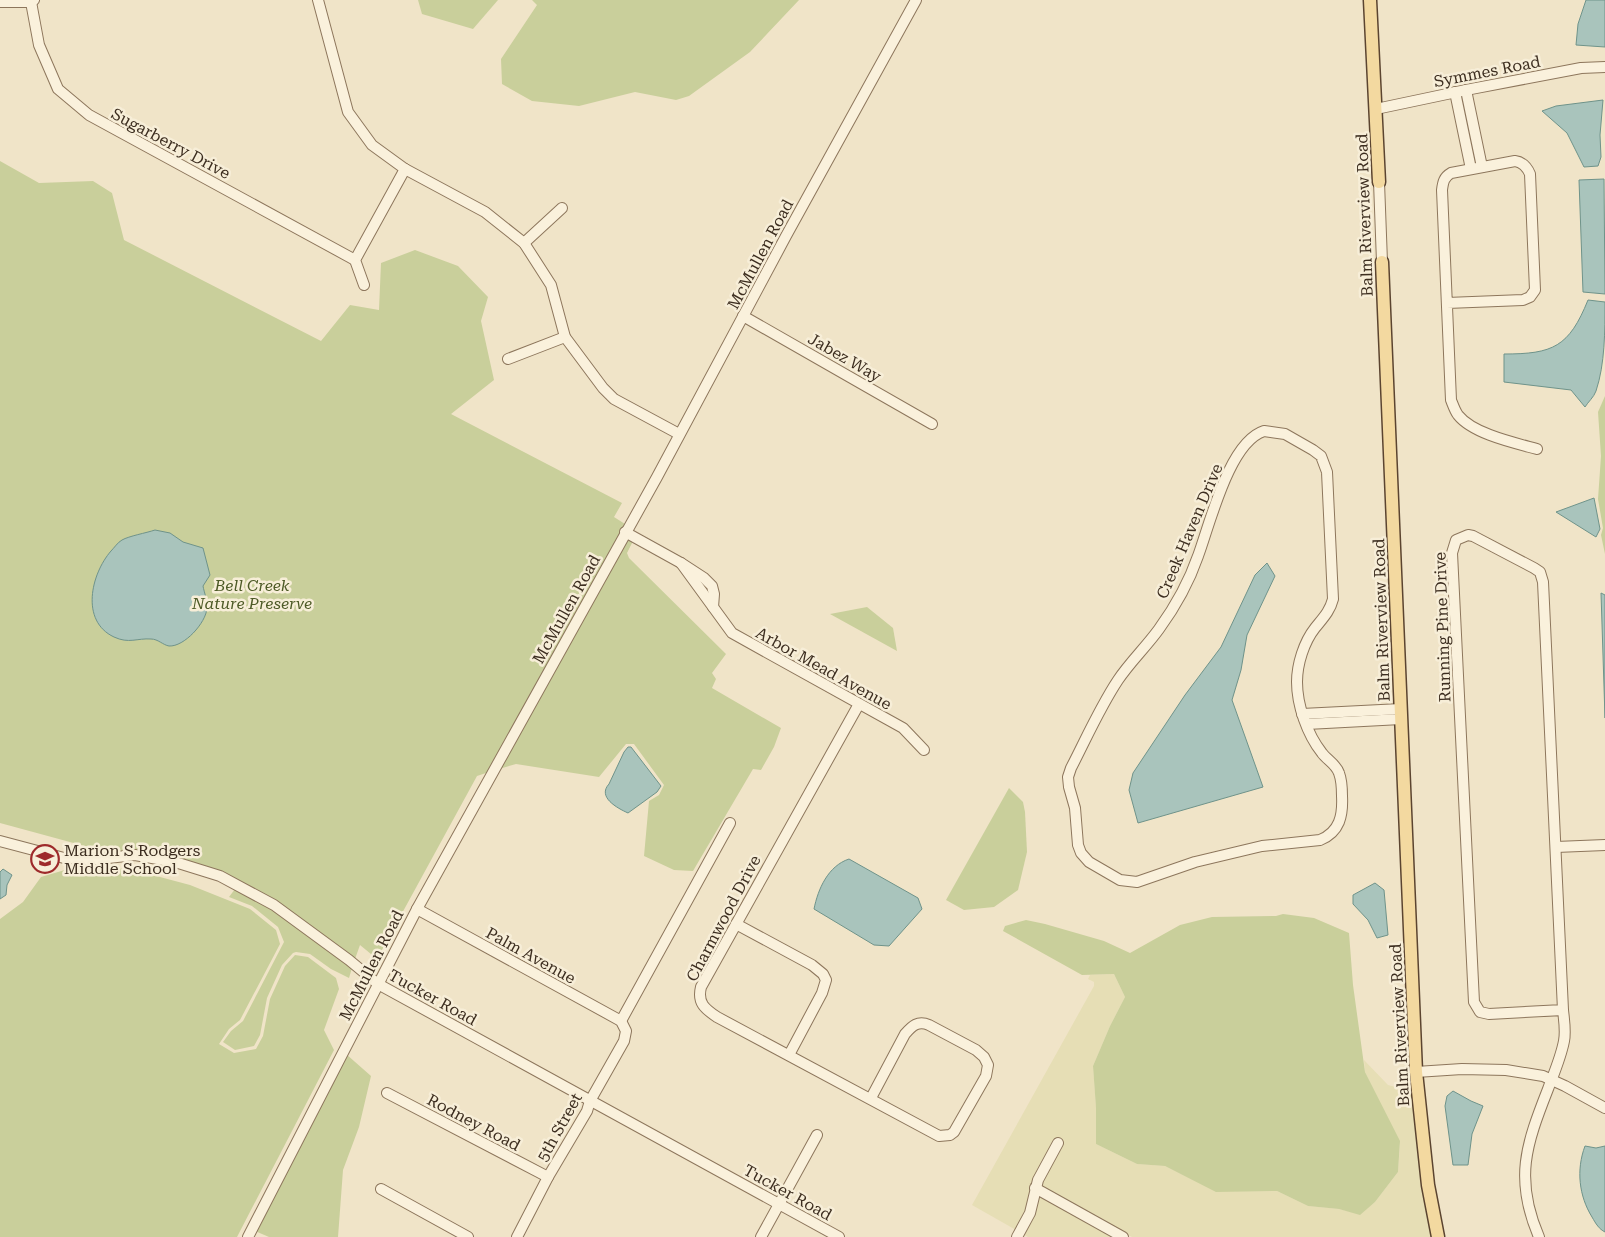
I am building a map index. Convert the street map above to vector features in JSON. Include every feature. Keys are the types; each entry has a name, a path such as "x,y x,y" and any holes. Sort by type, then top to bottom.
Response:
{"main road":[{"name":"Balm Riverview Road","path":"1370,0 1379,182"},
{"name":"Balm Riverview Road","path":"1382,262 1416,1072 1428,1185 1438,1237"}],"street":[{"path":"318,0 348,112 372,146 405,169 485,212 524,243 551,285 565,337 603,388 614,399 679,434"},
{"name":"McMullen Road","path":"248,1237 417,910 657,477 916,0"},
{"path":"0,2 33,1"},
{"name":"Sugarberry Drive","path":"33,1 39,45 58,89 89,115 356,260"},
{"name":"Symmes Road","path":"1376,109 1581,68 1605,67"},
{"path":"1460,91 1477,168"},
{"path":"1447,303 1523,300 1530,297 1535,290 1530,174 1520,162 1515,161 1477,168 1451,173 1446,176 1442,190 1451,400 1458,414 1474,427 1500,438 1537,449"},
{"path":"364,285 356,260 405,169"},
{"name":"Balm Riverview Road","path":"1379,182 1382,262"},
{"path":"524,243 562,208"},
{"name":"Jabez Way","path":"743,316 932,424"},
{"path":"508,359 565,337"},
{"name":"Creek Haven Drive","path":"1264,431 1285,434 1313,450 1321,456 1327,472 1333,599 1328,612 1308,640 1298,668 1298,705 1304,719 1318,748 1336,766 1342,781 1342,816 1340,824 1327,838 1312,842 1262,846 1213,856 1137,882 1120,880 1089,862 1081,853 1078,846 1075,808 1069,786 1068,777 1071,768 1118,680 1173,609 1198,556 1221,489 1243,447 1250,439 1264,431"},
{"name":"Arbor Mead Avenue","path":"625,532 704,578 712,586 714,594 713,607"},
{"name":"Running Pine Drive","path":"1539,1237 1527,1204 1525,1167 1527,1149 1532,1128 1564,1040 1563,1010 1556,846 1543,582 1540,572 1534,568 1474,536 1461,537 1456,540 1452,553 1474,1002 1480,1012 1489,1014 1563,1010"},
{"name":"Arbor Mead Avenue","path":"681,563 694,591 701,600 713,607 728,628 739,638 903,728 924,750"},
{"name":"Charmwood Drive","path":"859,704 701,987 699,999 702,1006 707,1010 871,1098 933,1134 950,1135 957,1127 986,1076 988,1065 984,1057 976,1050 922,1022 911,1027 905,1034 871,1098"},
{"path":"1304,719 1401,714"},
{"path":"621,1021 730,824"},
{"name":"Tucker Road","path":"0,841 64,858 90,860 135,856 175,862 220,876 274,905 350,960 378,984 839,1237"},
{"path":"1556,846 1605,845"},
{"name":"Palm Avenue","path":"417,910 621,1021"},
{"path":"736,924 812,965 823,974 826,980 822,993 789,1055"},
{"name":"5th Street","path":"517,1237 548,1177 587,1111 590,1101 624,1041 626,1031 621,1021"},
{"path":"1416,1072 1462,1069 1506,1070 1543,1076 1605,1108"},
{"name":"Rodney Road","path":"387,1093 548,1177"},
{"path":"761,1237 817,1135"},
{"path":"1017,1237 1030,1212 1038,1180 1058,1143"},
{"path":"1036,1188 1123,1237"},
{"path":"381,1189 468,1237"}],"shaded area":[{"path":"1114,974 1125,997 1093,1066 1096,1144 1137,1164 1165,1166 1216,1191 1277,1191 1308,1206 1339,1209 1360,1214 1375,1202 1398,1172 1400,1145 1365,1072 1364,1060 1388,1085 1407,1090 1414,1083 1434,1237 1132,1237 1040,1186 1064,1141 1057,1138 1034,1179 1026,1211 1016,1230 972,1205 1094,986 1094,982 1088,979 1090,975"},
{"path":"1038,1195 1115,1237 1028,1237 1023,1234"}],"green space":[{"path":"418,0 498,0 473,29 422,14"},
{"path":"532,0 799,0 750,52 689,96 676,100 635,92 579,106 532,101 502,84 501,59 537,5"},
{"name":"Bell Creek Nature Preserve","path":"0,161 39,183 93,181 112,193 124,240 321,341 350,305 379,310 381,263 415,250 458,266 488,297 481,321 494,380 451,414 622,503 614,517 625,524 489,772 477,776 377,959 360,945 355,959 276,901 176,858 93,855 95,847 92,848 0,823"},
{"path":"1605,396 1605,554 1601,535 1603,528 1598,499 1601,456 1598,412"},
{"path":"626,537 633,541 627,553 629,558 726,654 712,673 716,679 712,688 781,728 774,747 761,770 753,769 693,871 674,870 644,856 649,801 659,795 664,785 634,744 626,744 599,777 516,764 499,769"},
{"path":"867,607 893,628 897,651 830,614"},
{"path":"1009,788 1023,802 1025,812 1027,852 1018,890 994,907 964,910 946,900"},
{"path":"75,867 130,869 190,885 250,909 276,930 280,944 240,1020 229,1029 219,1044 234,1053 256,1049 263,1036 270,999 285,966 295,955 308,957 336,978 339,989 324,1030 334,1050 237,1237 0,1237 0,919 23,902 41,877"},
{"path":"235,889 272,908 352,968 349,978 331,969 310,954 293,953 282,965 267,998 260,1035 254,1046 235,1050 223,1042 231,1031 243,1021 284,942 278,927 252,906 229,897"},
{"path":"1283,914 1314,918 1349,933 1353,985 1365,1072 1400,1141 1398,1172 1375,1202 1360,1215 1339,1209 1308,1206 1277,1191 1216,1192 1165,1166 1137,1164 1096,1144 1093,1066 1125,997 1114,974 1082,975 1003,931 1005,926 1026,920 1104,941 1130,953 1180,925 1212,917 1276,916"},
{"path":"346,1054 371,1076 359,1127 343,1170 338,1237 269,1237 255,1231"}],"water":[{"path":"1586,0 1605,0 1605,47 1576,45 1578,24"},
{"path":"1603,100 1600,135 1601,157 1598,166 1584,167 1567,133 1542,111 1556,106"},
{"path":"1604,179 1605,294 1583,292 1579,180"},
{"path":"1588,300 1605,302 1605,324 1603,359 1599,381 1595,393 1585,407 1571,390 1504,382 1504,354 1535,352 1557,345 1574,328"},
{"path":"1594,498 1600,529 1596,537 1556,512"},
{"path":"155,530 170,533 183,542 203,548 210,575 203,586 207,606 203,620 193,633 181,643 169,646 154,639 129,640 114,637 103,630 96,620 93,609 94,584 98,572 111,551 122,540"},
{"path":"1267,563 1275,576 1247,635 1241,670 1232,700 1263,787 1138,823 1129,790 1133,773 1185,695 1221,647 1255,575"},
{"path":"1601,593 1605,595 1605,718"},
{"path":"628,747 631,747 661,786 657,792 628,813 610,801 605,793"},
{"path":"849,859 918,898 922,909 889,946 874,945 814,909 825,879 835,867"},
{"path":"3,869 12,875 7,885 6,895 0,899 0,872"},
{"path":"1375,883 1384,890 1388,935 1377,938 1368,920 1353,904 1353,895"},
{"path":"1453,1091 1483,1106 1472,1134 1468,1165 1453,1165 1445,1106 1447,1096"},
{"path":"1585,1146 1596,1148 1605,1146 1605,1232 1593,1220 1582,1192 1580,1164"}],"place":[{"name":"Marion S Rodgers Middle School","path":"45,859"}]}
